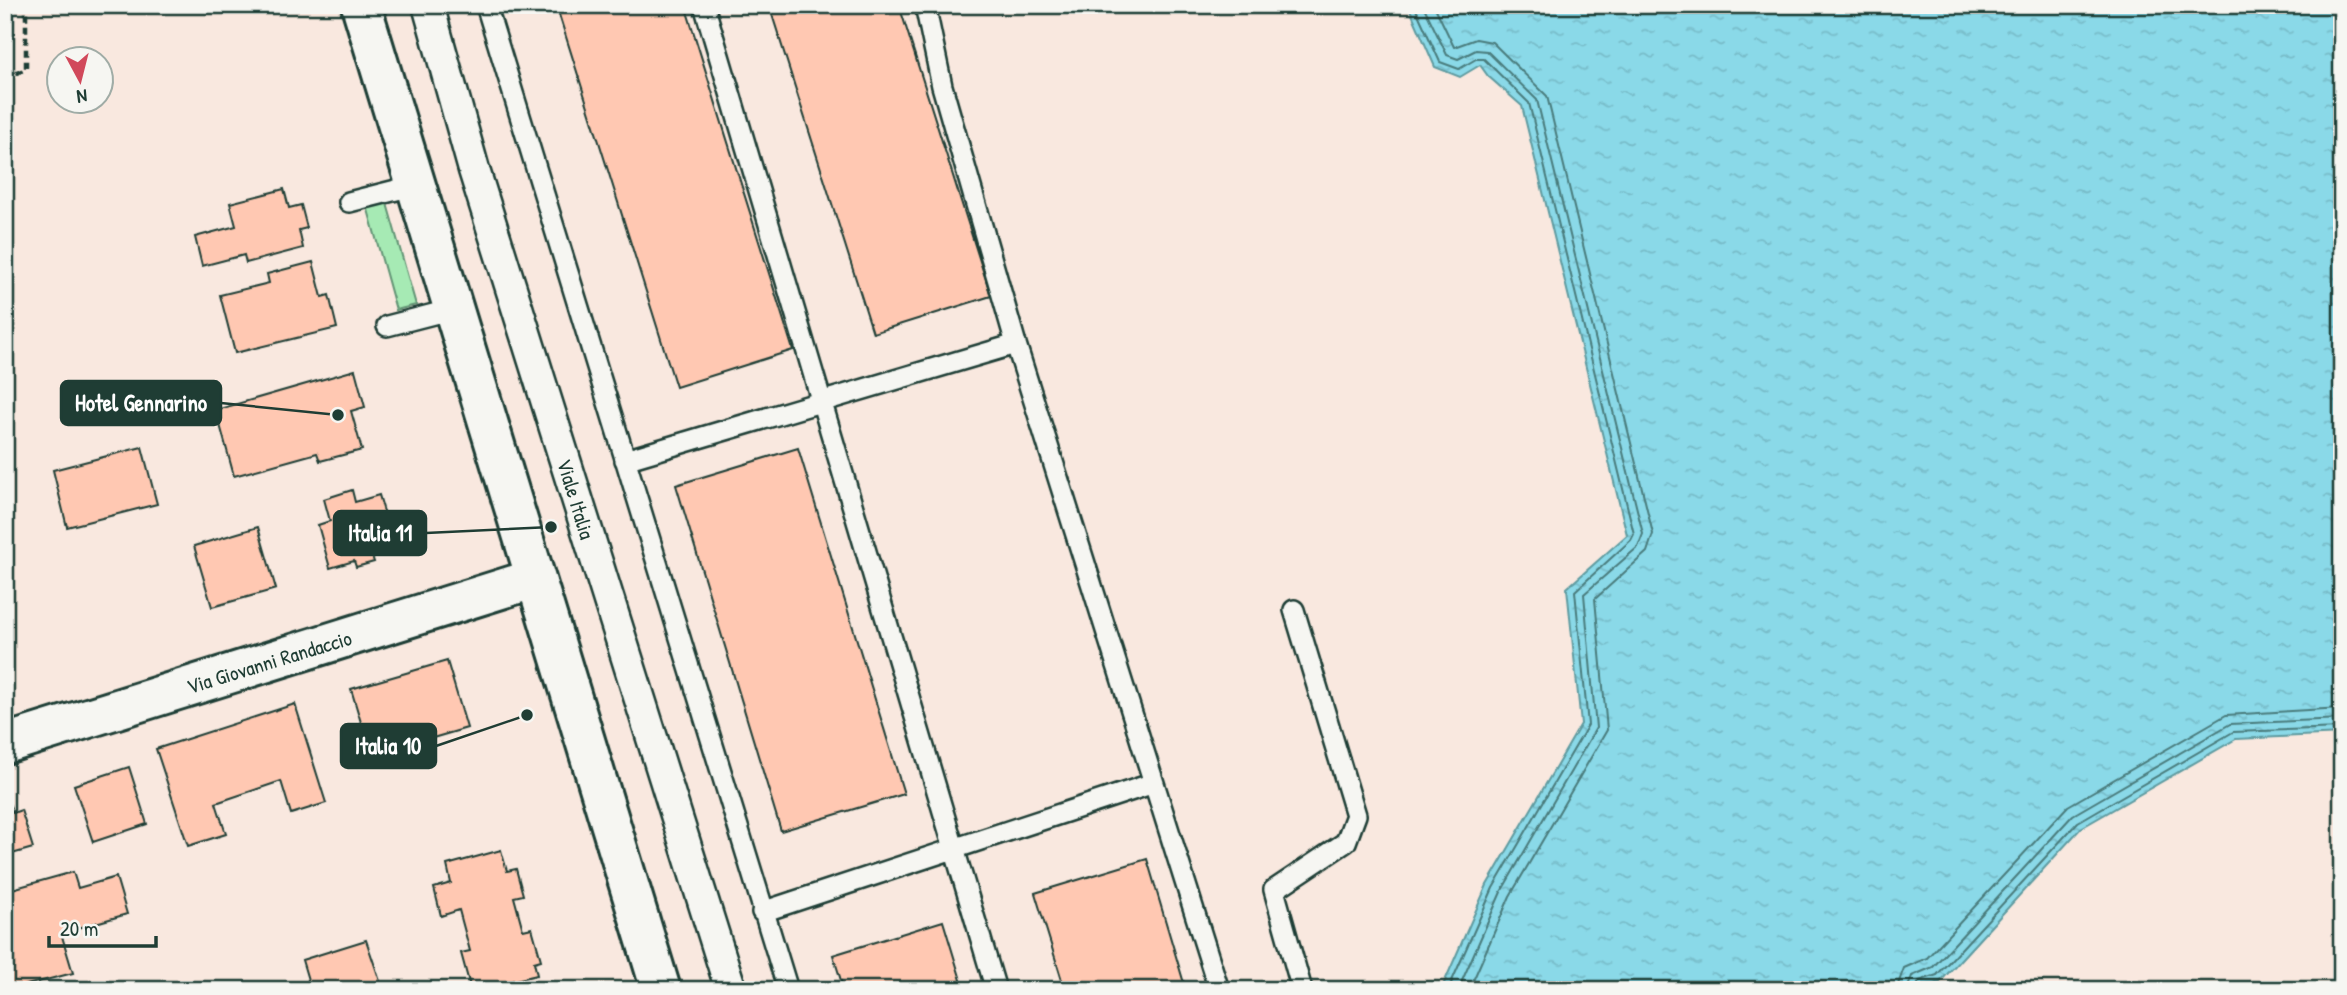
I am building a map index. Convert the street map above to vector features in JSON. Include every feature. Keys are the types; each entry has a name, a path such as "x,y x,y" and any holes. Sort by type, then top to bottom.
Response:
{"main road":[{"path":"361,5 655,988"},
{"name":"Via Giovanni Randaccio","path":"5,744 533,579"}],"street":[{"name":"Viale Italia","path":"428,5 478,183 731,990"}],"lane":[{"path":"486,5 788,990"},
{"path":"704,5 996,990"},
{"path":"925,5 943,86 1016,344 1219,990"},
{"path":"349,202 416,185"},
{"path":"387,326 453,309"},
{"path":"625,460 1016,344"},
{"path":"1294,610 1356,815 1346,842 1274,890 1302,990"},
{"path":"762,912 1154,783"}],"path":[{"path":"5,78 26,69 26,5"}],"green space":[{"path":"386,200 416,305 396,310 367,206"}],"water":[{"path":"1408,5 2342,5 2342,734 2236,739 2081,828 1940,982 1913,990 1441,990 1487,885 1581,724 1567,588 1627,535 1522,106 1488,76 1480,65 1460,77 1435,67"}],"building":[{"path":"556,5 685,5 793,350 676,387"},
{"path":"769,5 899,5 991,296 873,333"},
{"path":"284,189 289,208 301,205 307,228 299,230 303,248 246,263 244,255 202,266 195,237 236,226 230,203"},
{"path":"313,262 322,297 329,295 337,328 235,353 220,295 269,283 267,274"},
{"path":"355,370 365,407 351,411 362,450 320,461 317,453 234,476 216,410"},
{"path":"142,447 157,504 67,527 53,470"},
{"path":"798,448 904,794 781,831 676,485"},
{"path":"352,490 355,502 379,495 395,549 372,556 374,562 356,567 354,561 330,568 318,525 330,521 324,499"},
{"path":"258,527 276,589 212,607 194,546"},
{"path":"447,661 467,728 371,756 351,689"},
{"path":"295,704 326,803 291,814 281,781 216,803 226,834 188,846 156,749"},
{"path":"129,767 147,824 93,842 74,785"},
{"path":"5,794 13,813 21,810 33,848 5,856"},
{"path":"501,850 507,871 516,869 523,895 514,897 523,930 532,928 541,960 534,962 537,975 471,990 461,953 470,951 459,910 441,916 434,888 451,883 447,865"},
{"path":"1147,859 1186,990 1065,990 1035,893"},
{"path":"73,872 78,888 116,877 127,914 61,933 73,973 7,990 5,891"},
{"path":"943,921 964,990 844,990 833,955"},
{"path":"366,940 383,990 311,990 302,960"},
{"path":"257,985 259,990 240,990"}],"place":[{"name":"Hotel Gennarino","path":"338,415"},
{"name":"Italia 11","path":"551,527"},
{"name":"Italia 10","path":"527,715"}]}
